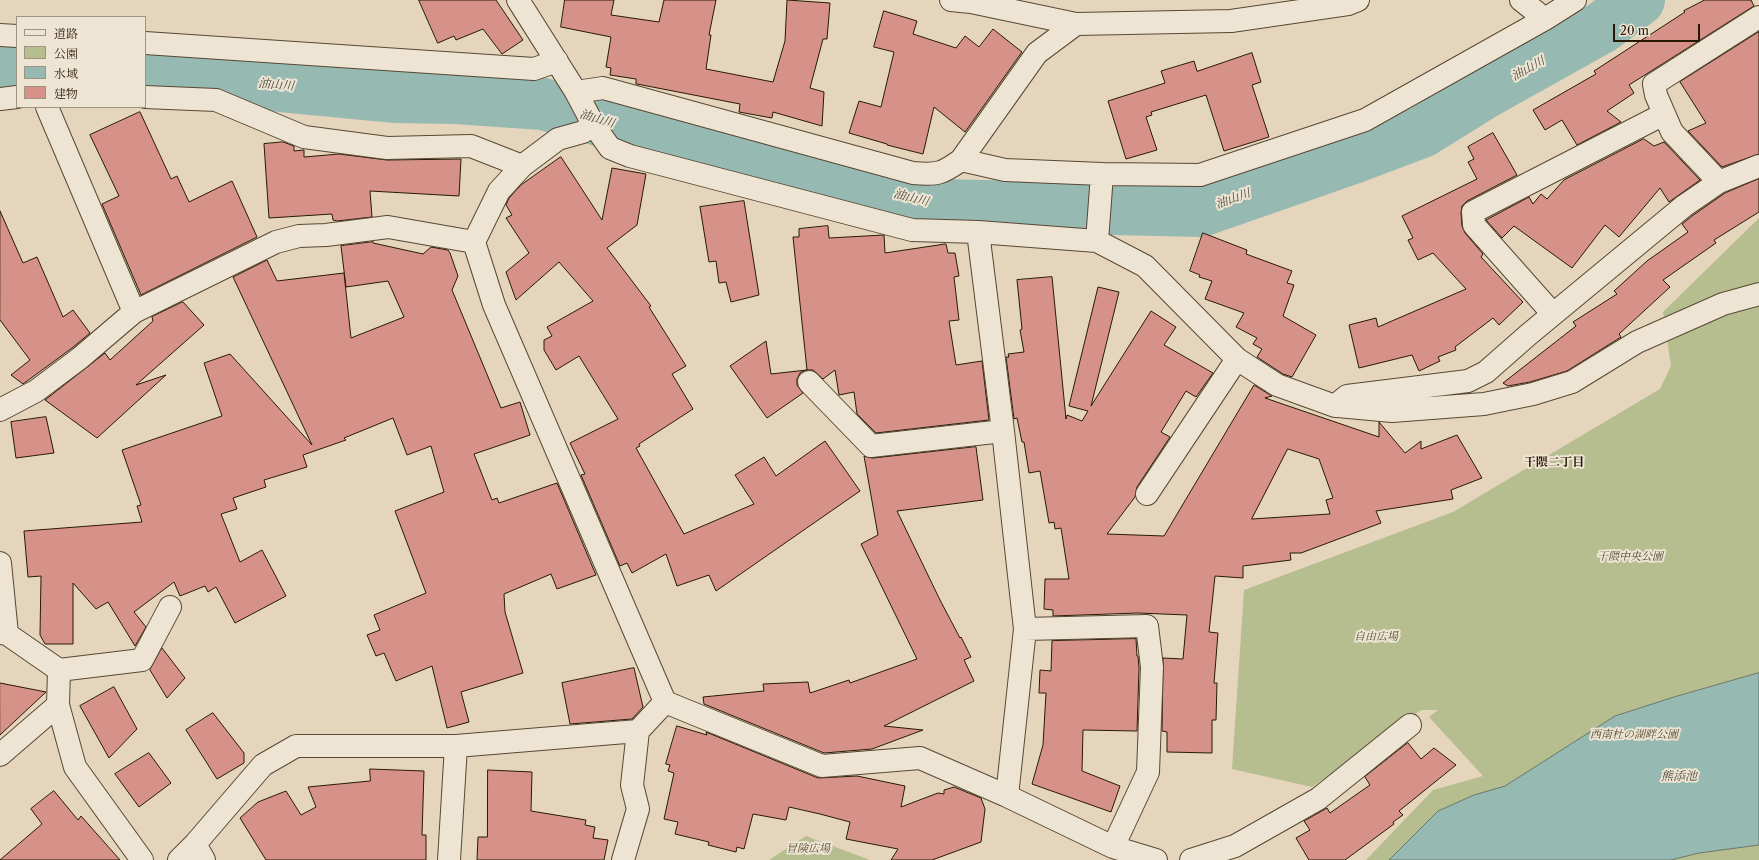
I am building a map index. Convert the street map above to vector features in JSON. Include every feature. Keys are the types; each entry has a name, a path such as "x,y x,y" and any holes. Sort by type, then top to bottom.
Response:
{"street":[{"path":"518,0 576,92 593,124 610,148 630,156 912,230 978,232 1097,241 1145,266 1237,360 1277,385 1335,406 1392,411 1484,404 1533,394 1572,382 1637,342 1723,304 1759,294"},
{"path":"950,0 971,2 1076,24 1231,21 1348,4 1358,0"},
{"path":"1521,0 1546,19"},
{"path":"961,160 1005,170 1102,174 1200,175 1366,120 1546,19 1575,0"},
{"path":"1719,182 1672,132 1656,95 1654,84 1759,17"},
{"path":"576,92 603,88 913,173 934,174 948,170 961,160 1038,53 1076,24"},
{"path":"0,35 16,36"},
{"path":"146,43 534,69 557,61"},
{"path":"0,99 16,97"},
{"path":"146,97 216,100 304,137 387,148 472,146 522,166"},
{"path":"47,108 134,312"},
{"path":"1553,314 1474,225 1473,212 1664,114"},
{"path":"593,124 583,132 558,139 522,166 499,191 474,242 494,305 665,702 822,766 920,758 1006,796 1113,847 1156,860"},
{"path":"1335,406 1347,396 1468,381 1486,372 1553,314 1684,206 1719,182 1759,166"},
{"path":"1097,241 1102,174"},
{"path":"0,410 36,391 80,358 134,312 276,242 299,236 388,227 474,242"},
{"path":"978,232 1003,431 1025,629 1006,796"},
{"path":"1147,494 1237,360"},
{"path":"809,382 870,446 1003,431"},
{"path":"0,563 4,634 59,670 142,660 170,607"},
{"path":"1025,629 1147,626 1152,667 1148,772 1113,847"},
{"path":"59,670 58,705 75,767 142,860"},
{"path":"624,860 638,809 632,785 638,732 665,702"},
{"path":"0,755 58,705"},
{"path":"1192,860 1235,846 1318,799 1410,724"},
{"path":"179,860 200,852 263,765 296,746 456,746 638,732"},
{"path":"449,860 456,746"}],"green space":[{"name":"干隈中央公園","path":"1759,218 1759,860 1366,860 1433,790 1483,776 1429,717 1438,710 1421,710 1312,787 1232,769 1244,590 1453,512 1660,389 1671,366 1663,312"},
{"name":"冒険広場","path":"806,836 870,860 769,860"}],"water":[{"name":"熊添池","path":"1759,673 1759,845 1699,853 1671,860 1389,860 1438,811 1474,795 1505,786 1615,716 1674,697"}],"building":[{"path":"419,0 496,0 523,40 502,54 483,29 456,40 454,36 438,43"},
{"path":"565,0 614,0 611,15 659,22 664,0 716,0 709,35 711,35 706,69 773,82 785,41 787,0 830,3 827,39 823,39 810,88 824,92 822,126 773,112 772,118 739,112 740,104 636,84 636,79 610,75 611,68 606,67 611,37 561,27"},
{"path":"1705,0 1751,0 1754,6 1629,85 1634,93 1607,111 1621,122 1577,145 1562,120 1545,130 1533,110 1596,74 1594,71 1685,12 1684,11"},
{"path":"884,11 917,21 913,34 956,48 965,36 979,47 993,29 1022,52 965,132 934,107 923,154 849,133 859,101 881,107 894,52 874,47"},
{"path":"1759,32 1759,154 1722,167 1688,131 1706,123 1680,82"},
{"path":"1252,53 1261,82 1252,85 1269,137 1224,151 1206,95 1151,112 1152,115 1146,117 1157,150 1126,159 1108,101 1165,83 1161,71 1194,61 1197,71"},
{"path":"140,112 171,179 177,176 189,202 232,181 257,237 141,295 102,204 119,196 90,135"},
{"path":"1493,133 1517,175 1467,201 1462,206 1462,226 1465,233 1483,254 1481,257 1523,302 1499,325 1493,318 1455,347 1456,350 1438,357 1440,361 1419,371 1412,355 1359,368 1349,325 1376,318 1378,327 1466,289 1433,253 1418,260 1408,240 1413,238 1402,216 1477,179 1468,162 1474,159 1468,147"},
{"path":"1644,139 1654,146 1664,142 1700,180 1669,202 1660,188 1619,237 1605,225 1572,268 1514,226 1502,238 1486,220 1529,197 1533,204 1541,194 1547,199 1564,180"},
{"path":"283,142 294,146 294,151 304,150 304,157 339,154 387,160 461,159 459,196 370,191 372,217 337,221 333,220 332,214 269,218 264,144"},
{"path":"561,157 602,220 612,168 646,174 637,225 607,248 651,306 649,307 686,366 672,374 693,409 639,444 640,446 636,448 684,534 754,504 735,475 764,457 776,476 825,441 860,491 716,591 709,575 677,586 666,554 632,573 627,563 620,566 581,475 585,474 570,443 618,419 579,356 556,370 544,350 544,340 552,336 547,327 593,301 559,262 516,300 506,272 529,253 506,218 512,215 506,205 509,198 521,185"},
{"path":"1759,179 1759,212 1714,240 1716,243 1663,280 1670,287 1619,334 1621,337 1567,371 1530,382 1508,386 1503,383 1576,326 1573,322 1617,294 1614,291 1647,261 1688,232 1682,224 1692,216 1725,193"},
{"path":"744,201 759,295 731,302 726,282 719,283 716,261 709,262 700,207"},
{"path":"0,211 23,263 37,257 63,317 73,310 90,333 23,384 11,375 30,360 0,320"},
{"path":"828,226 829,238 884,235 885,253 946,244 948,253 955,253 959,276 954,277 959,320 949,321 956,365 982,361 989,420 876,433 857,414 854,392 839,395 835,370 823,379 813,370 807,370 793,237 799,237 799,229"},
{"path":"1203,233 1247,250 1246,254 1292,271 1287,283 1294,285 1283,316 1316,335 1292,377 1283,374 1257,357 1262,349 1253,344 1257,338 1236,327 1244,313 1205,299 1212,281 1199,277 1200,275 1190,271"},
{"path":"373,242 423,254 431,247 448,250 458,276 452,290 501,408 520,402 530,435 474,454 492,500 497,498 499,503 557,483 596,575 557,589 551,574 504,594 505,612 523,673 461,692 469,722 447,728 432,666 396,681 384,653 376,656 367,635 380,630 374,615 426,593 395,511 444,492 431,446 407,455 393,418 344,438 346,440 303,455 307,467 264,480 266,487 233,498 237,509 221,514 240,562 262,550 286,596 235,623 216,587 208,592 205,586 180,596 174,582 134,612 146,627 135,646 108,602 96,609 73,583 73,644 45,644 40,635 41,576 28,577 24,531 142,522 137,506 141,505 122,450 222,416 204,363 230,354 312,445 233,277 267,260 277,281 344,273 351,338 404,317 388,281 346,287 341,246"},
{"path":"1052,277 1066,419 1067,415 1082,421 1088,411 1069,406 1098,287 1119,292 1091,406 1151,311 1176,327 1164,345 1213,373 1196,397 1186,391 1161,432 1170,437 1137,487 1135,497 1107,534 1164,536 1254,385 1272,396 1265,398 1379,437 1379,422 1405,453 1421,441 1421,449 1457,435 1482,478 1451,490 1453,499 1376,511 1381,523 1301,553 1290,553 1291,560 1243,566 1243,578 1215,576 1209,632 1218,633 1214,683 1217,683 1216,720 1212,720 1212,753 1167,752 1167,732 1162,731 1163,658 1183,659 1187,615 1138,613 1053,616 1053,610 1044,609 1045,579 1069,579 1061,528 1055,529 1054,522 1049,523 1040,471 1029,473 1024,442 1022,442 1017,418 1014,419 1006,357 1009,357 1008,354 1024,352 1020,330 1022,329 1017,280","holes":["1288,449 1319,459 1333,498 1326,500 1330,514 1252,519"]},
{"path":"183,302 204,325 136,385 166,375 97,438 45,400 105,353 110,360 153,321 152,317"},
{"path":"766,341 771,374 806,370 800,373 797,379 797,385 803,393 767,418 730,366"},
{"path":"46,417 54,453 16,458 11,422"},
{"path":"976,447 983,500 897,511 940,600 971,657 964,660 974,681 884,726 923,730 872,749 824,753 704,704 703,697 764,691 763,684 808,682 810,693 849,680 850,683 917,659 861,544 878,535 864,456 872,458"},
{"path":"1136,639 1139,668 1137,731 1083,730 1082,771 1120,786 1111,812 1032,784 1043,745 1046,693 1039,693 1040,670 1051,671 1052,641"},
{"path":"162,648 185,678 167,698 150,670"},
{"path":"634,668 643,707 632,719 570,724 562,683"},
{"path":"0,683 46,692 0,735"},
{"path":"114,687 137,729 109,758 80,706"},
{"path":"213,713 244,753 244,763 217,779 186,730"},
{"path":"677,726 707,735 706,732 818,778 857,776 905,786 901,807 938,793 944,794 944,790 954,787 981,798 985,809 981,842 932,860 891,860 898,849 846,839 850,822 789,807 786,820 753,814 744,849 737,847 736,852 708,845 709,842 675,834 678,822 664,819 674,773 668,771 670,765 666,764"},
{"path":"1408,743 1421,759 1434,748 1456,765 1399,811 1403,815 1393,822 1394,824 1345,860 1309,860 1296,838 1310,830 1304,821 1327,808 1330,813 1370,785 1365,777"},
{"path":"149,753 171,783 139,807 115,774"},
{"path":"370,769 424,771 422,835 426,835 426,860 266,860 240,818 258,802 286,791 301,815 316,807 308,787 370,781"},
{"path":"488,770 532,772 531,811 586,820 585,825 595,827 593,838 608,840 604,860 477,860 478,837 487,837"},
{"path":"54,791 78,820 81,816 120,860 0,860 42,824 31,809"}],"waterway":[{"name":"油山川","path":"146,73 396,97 456,98 543,104 654,136 736,154 939,205 1201,211 1353,158 1422,132 1488,91 1601,28 1639,0"},
{"name":"油山川","path":"0,68 16,66"}],"district":[{"name":"干隈二丁目","path":"1554,463"}],"park label":[{"name":"自由広場","path":"1376,637"},
{"name":"西南杜の湖畔公園","path":"1634,735"}]}
